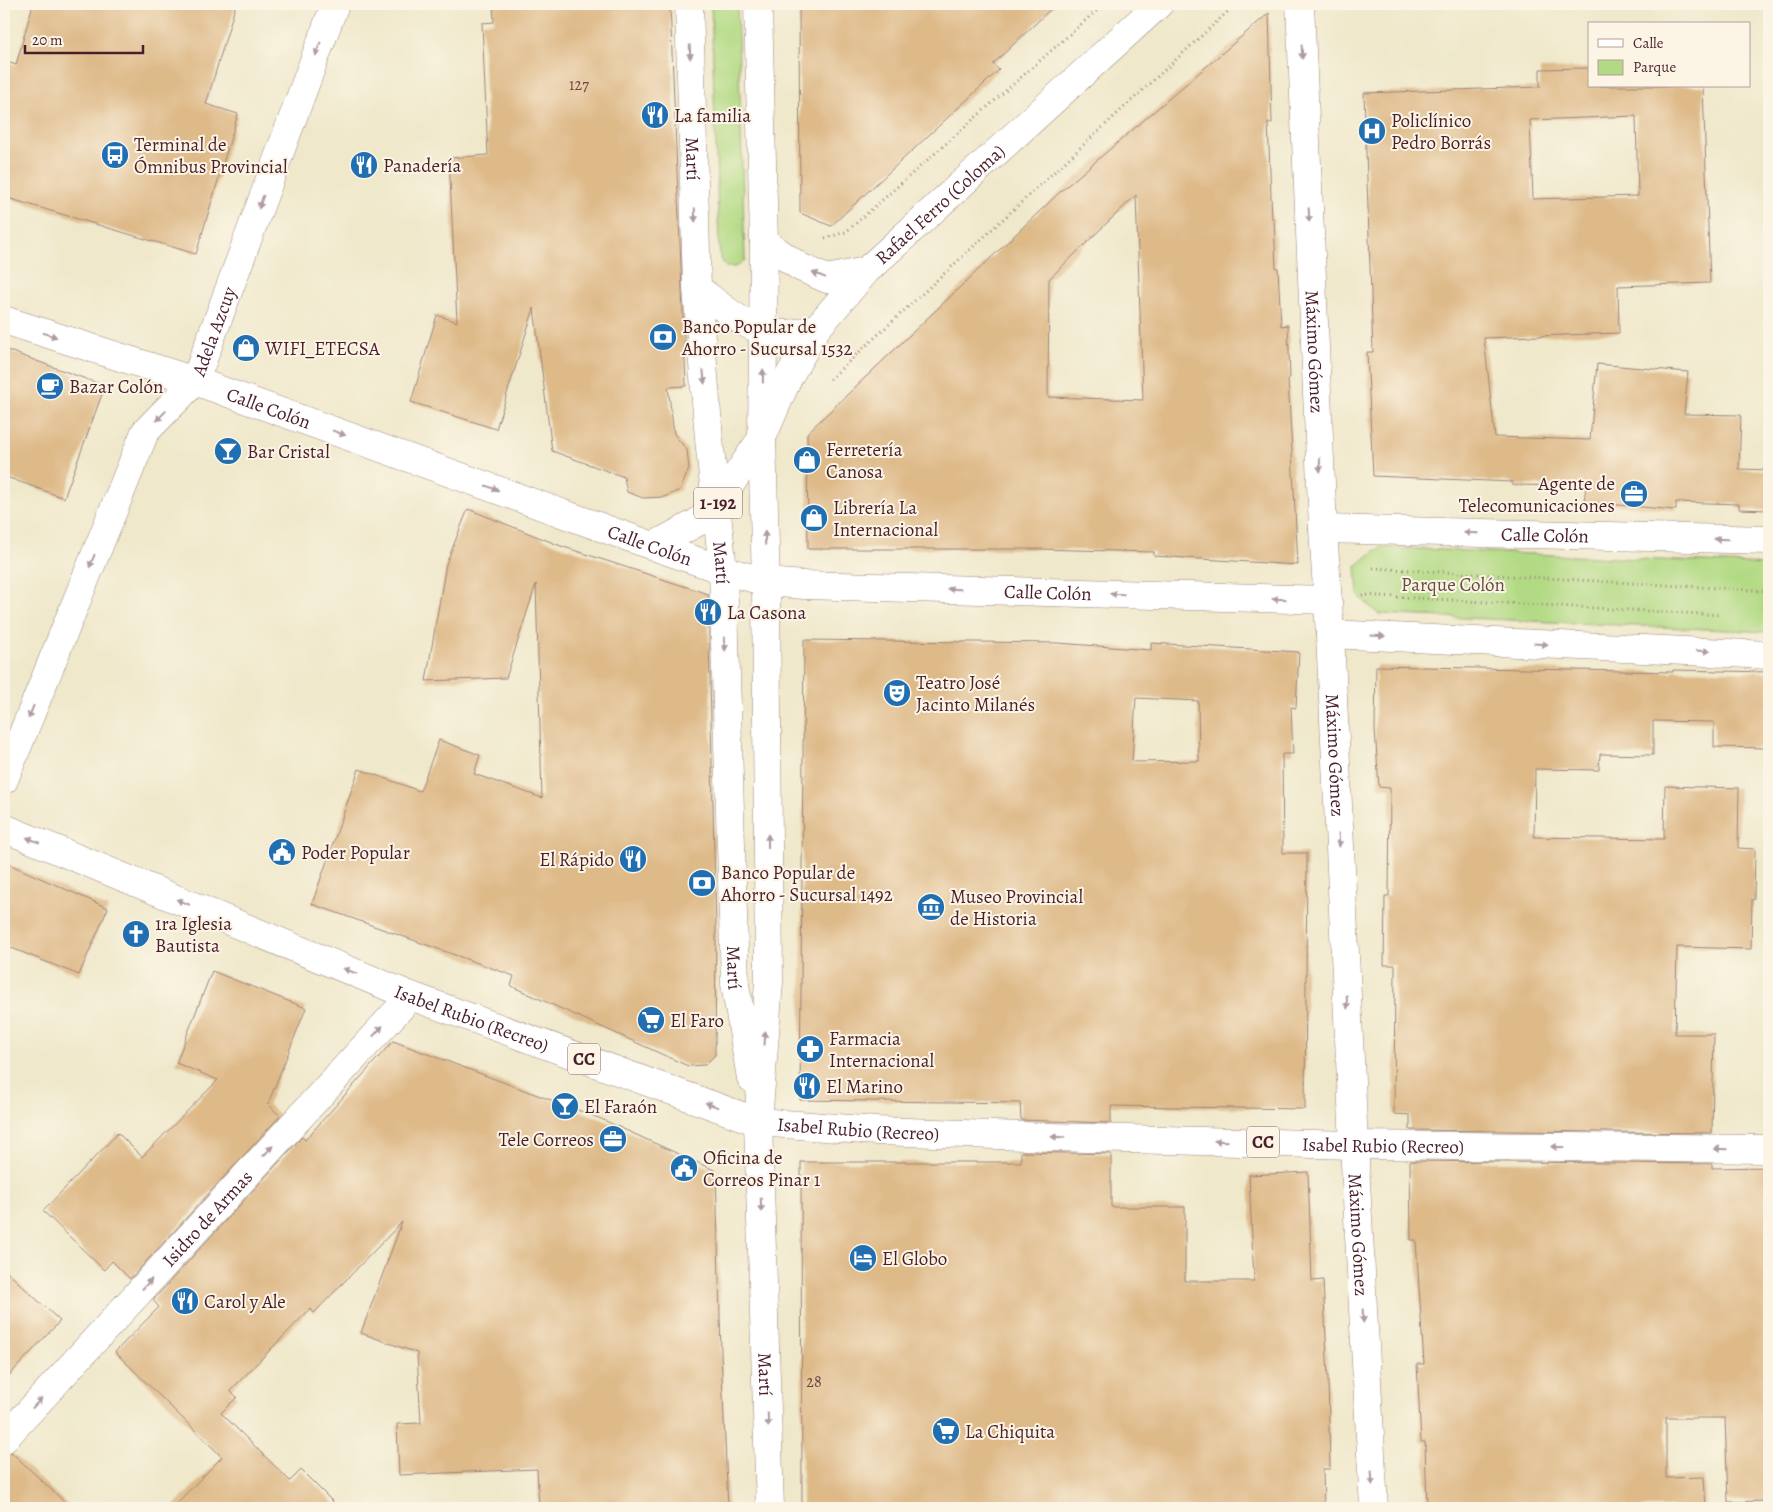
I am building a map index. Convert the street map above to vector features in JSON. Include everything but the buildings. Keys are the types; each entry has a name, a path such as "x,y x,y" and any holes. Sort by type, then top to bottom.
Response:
{"main road":[{"name":"Adela Azcuy","path":"4,780 145,432 195,381 335,4"},
{"name":"Martí","path":"689,4 697,288 709,439 723,570 735,984 758,1122"},
{"name":"Martí","path":"758,4 764,242 762,438 766,582 769,982 758,1122 770,1508"},
{"name":"Rafael Ferro (Coloma)","path":"762,438 788,378 816,329 866,271 1159,4"},
{"name":"Máximo Gómez","path":"1300,4 1323,529 1330,634 1354,1145 1374,1508"},
{"path":"764,242 800,268 827,279 866,271"},
{"path":"697,288 739,320 764,332 787,334 816,329"},
{"name":"Calle Colón","path":"4,320 195,381 653,546 723,570 766,582 804,585 1328,600"},
{"name":"1-192","path":"653,546 698,522 717,504 762,438"},
{"name":"Calle Colón","path":"1323,529 1769,540"},
{"path":"1330,634 1769,654"},
{"name":"Isabel Rubio (Recreo)","path":"4,828 411,996 758,1122 896,1132 1354,1145 1769,1149"},
{"name":"Isidro de Armas","path":"4,1439 411,996"}],"path":[{"path":"817,234 826,239 846,232 1104,4"},
{"path":"824,385 1236,4"},
{"path":"1365,567 1769,591"},
{"path":"1358,595 1720,615"}],"green space":[{"path":"711,4 737,4 745,260 735,267 726,267 720,257"},
{"name":"Parque Colón","path":"1381,547 1769,565 1769,632 1378,614 1358,595 1356,566"}],"place":[{"name":"La familia","path":"655,115"},
{"name":"Policlínico Pedro Borrás","path":"1372,131"},
{"name":"Terminal de Ómnibus Provincial","path":"115,155"},
{"name":"Panadería","path":"364,165"},
{"name":"Banco Popular de Ahorro - Sucursal 1532","path":"663,337"},
{"name":"WIFI_ETECSA","path":"246,348"},
{"name":"Bazar Colón","path":"50,386"},
{"name":"Bar Cristal","path":"228,451"},
{"name":"Ferretería Canosa","path":"807,460"},
{"name":"Agente de Telecomunicaciones","path":"1634,494"},
{"name":"Librería La Internacional","path":"814,518"},
{"name":"La Casona","path":"708,612"},
{"name":"Teatro José Jacinto Milanés","path":"897,693"},
{"name":"Poder Popular","path":"282,852"},
{"name":"El Rápido","path":"633,859"},
{"name":"Banco Popular de Ahorro - Sucursal 1492","path":"702,883"},
{"name":"Museo Provincial de Historia","path":"931,907"},
{"name":"1ra Iglesia Bautista","path":"136,934"},
{"name":"El Faro","path":"651,1020"},
{"name":"Farmacia Internacional","path":"810,1049"},
{"name":"El Marino","path":"807,1086"},
{"name":"El Faraón","path":"565,1106"},
{"name":"Tele Correos","path":"613,1139"},
{"name":"Oficina de Correos Pinar 1","path":"684,1168"},
{"name":"El Globo","path":"863,1258"},
{"name":"Carol y Ale","path":"185,1301"},
{"name":"La Chiquita","path":"946,1431"}]}
